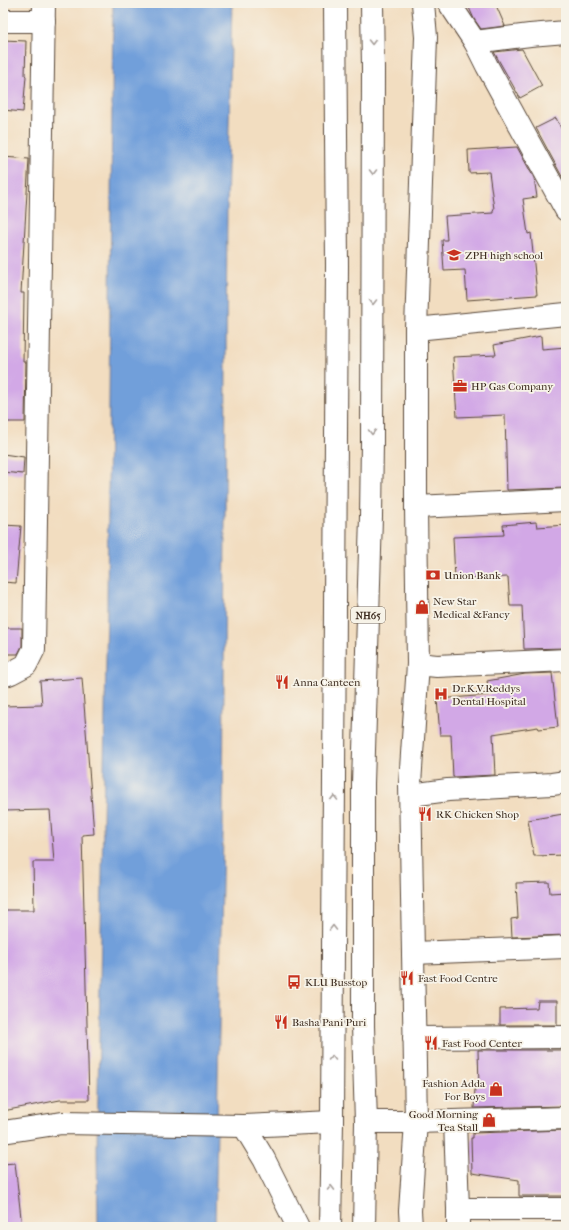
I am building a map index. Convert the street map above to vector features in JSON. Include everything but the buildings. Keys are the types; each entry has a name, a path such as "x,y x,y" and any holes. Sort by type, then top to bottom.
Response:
{"main road":[{"name":"NH65","path":"330,1227 332,1122 337,265 336,3"},
{"name":"NH65","path":"364,1227 366,1122 363,1026 363,800 371,525 372,3"},
{"path":"411,1227 410,1211 416,1122 411,795 418,664 416,329 426,37 423,3"},
{"path":"449,3 475,42 566,210"},
{"path":"3,21 44,12 34,649 26,665 3,676"},
{"path":"475,42 566,32"},
{"path":"416,329 566,314"},
{"path":"416,507 566,500"},
{"path":"418,664 437,666 566,660"},
{"path":"411,795 448,790 566,782"},
{"path":"413,953 566,947"},
{"path":"414,1038 566,1037"},
{"path":"366,1122 566,1118"},
{"path":"455,1121 458,1218 566,1209"},
{"path":"3,1132 62,1123 244,1126 332,1122"},
{"path":"244,1126 264,1159 298,1227"}],"water":[{"path":"113,3 232,3 227,209 223,834 215,1227 98,1227 97,1147 107,605"}],"place":[{"name":"ZPH high school","path":"454,255"},
{"name":"HP Gas Company","path":"460,386"},
{"name":"Union Bank","path":"433,575"},
{"name":"New Star Medical &Fancy","path":"422,607"},
{"name":"Anna Canteen","path":"282,682"},
{"name":"Dr.K.V.Reddys Dental Hospital","path":"441,694"},
{"name":"RK Chicken Shop","path":"425,814"},
{"name":"Fast Food Centre","path":"407,978"},
{"name":"KLU Busstop","path":"294,982"},
{"name":"Basha Pani Puri","path":"281,1022"},
{"name":"Fast Food Center","path":"431,1043"},
{"name":"Fashion Adda For Boys","path":"496,1089"},
{"name":"Good Morning Tea Stall","path":"489,1120"}]}
